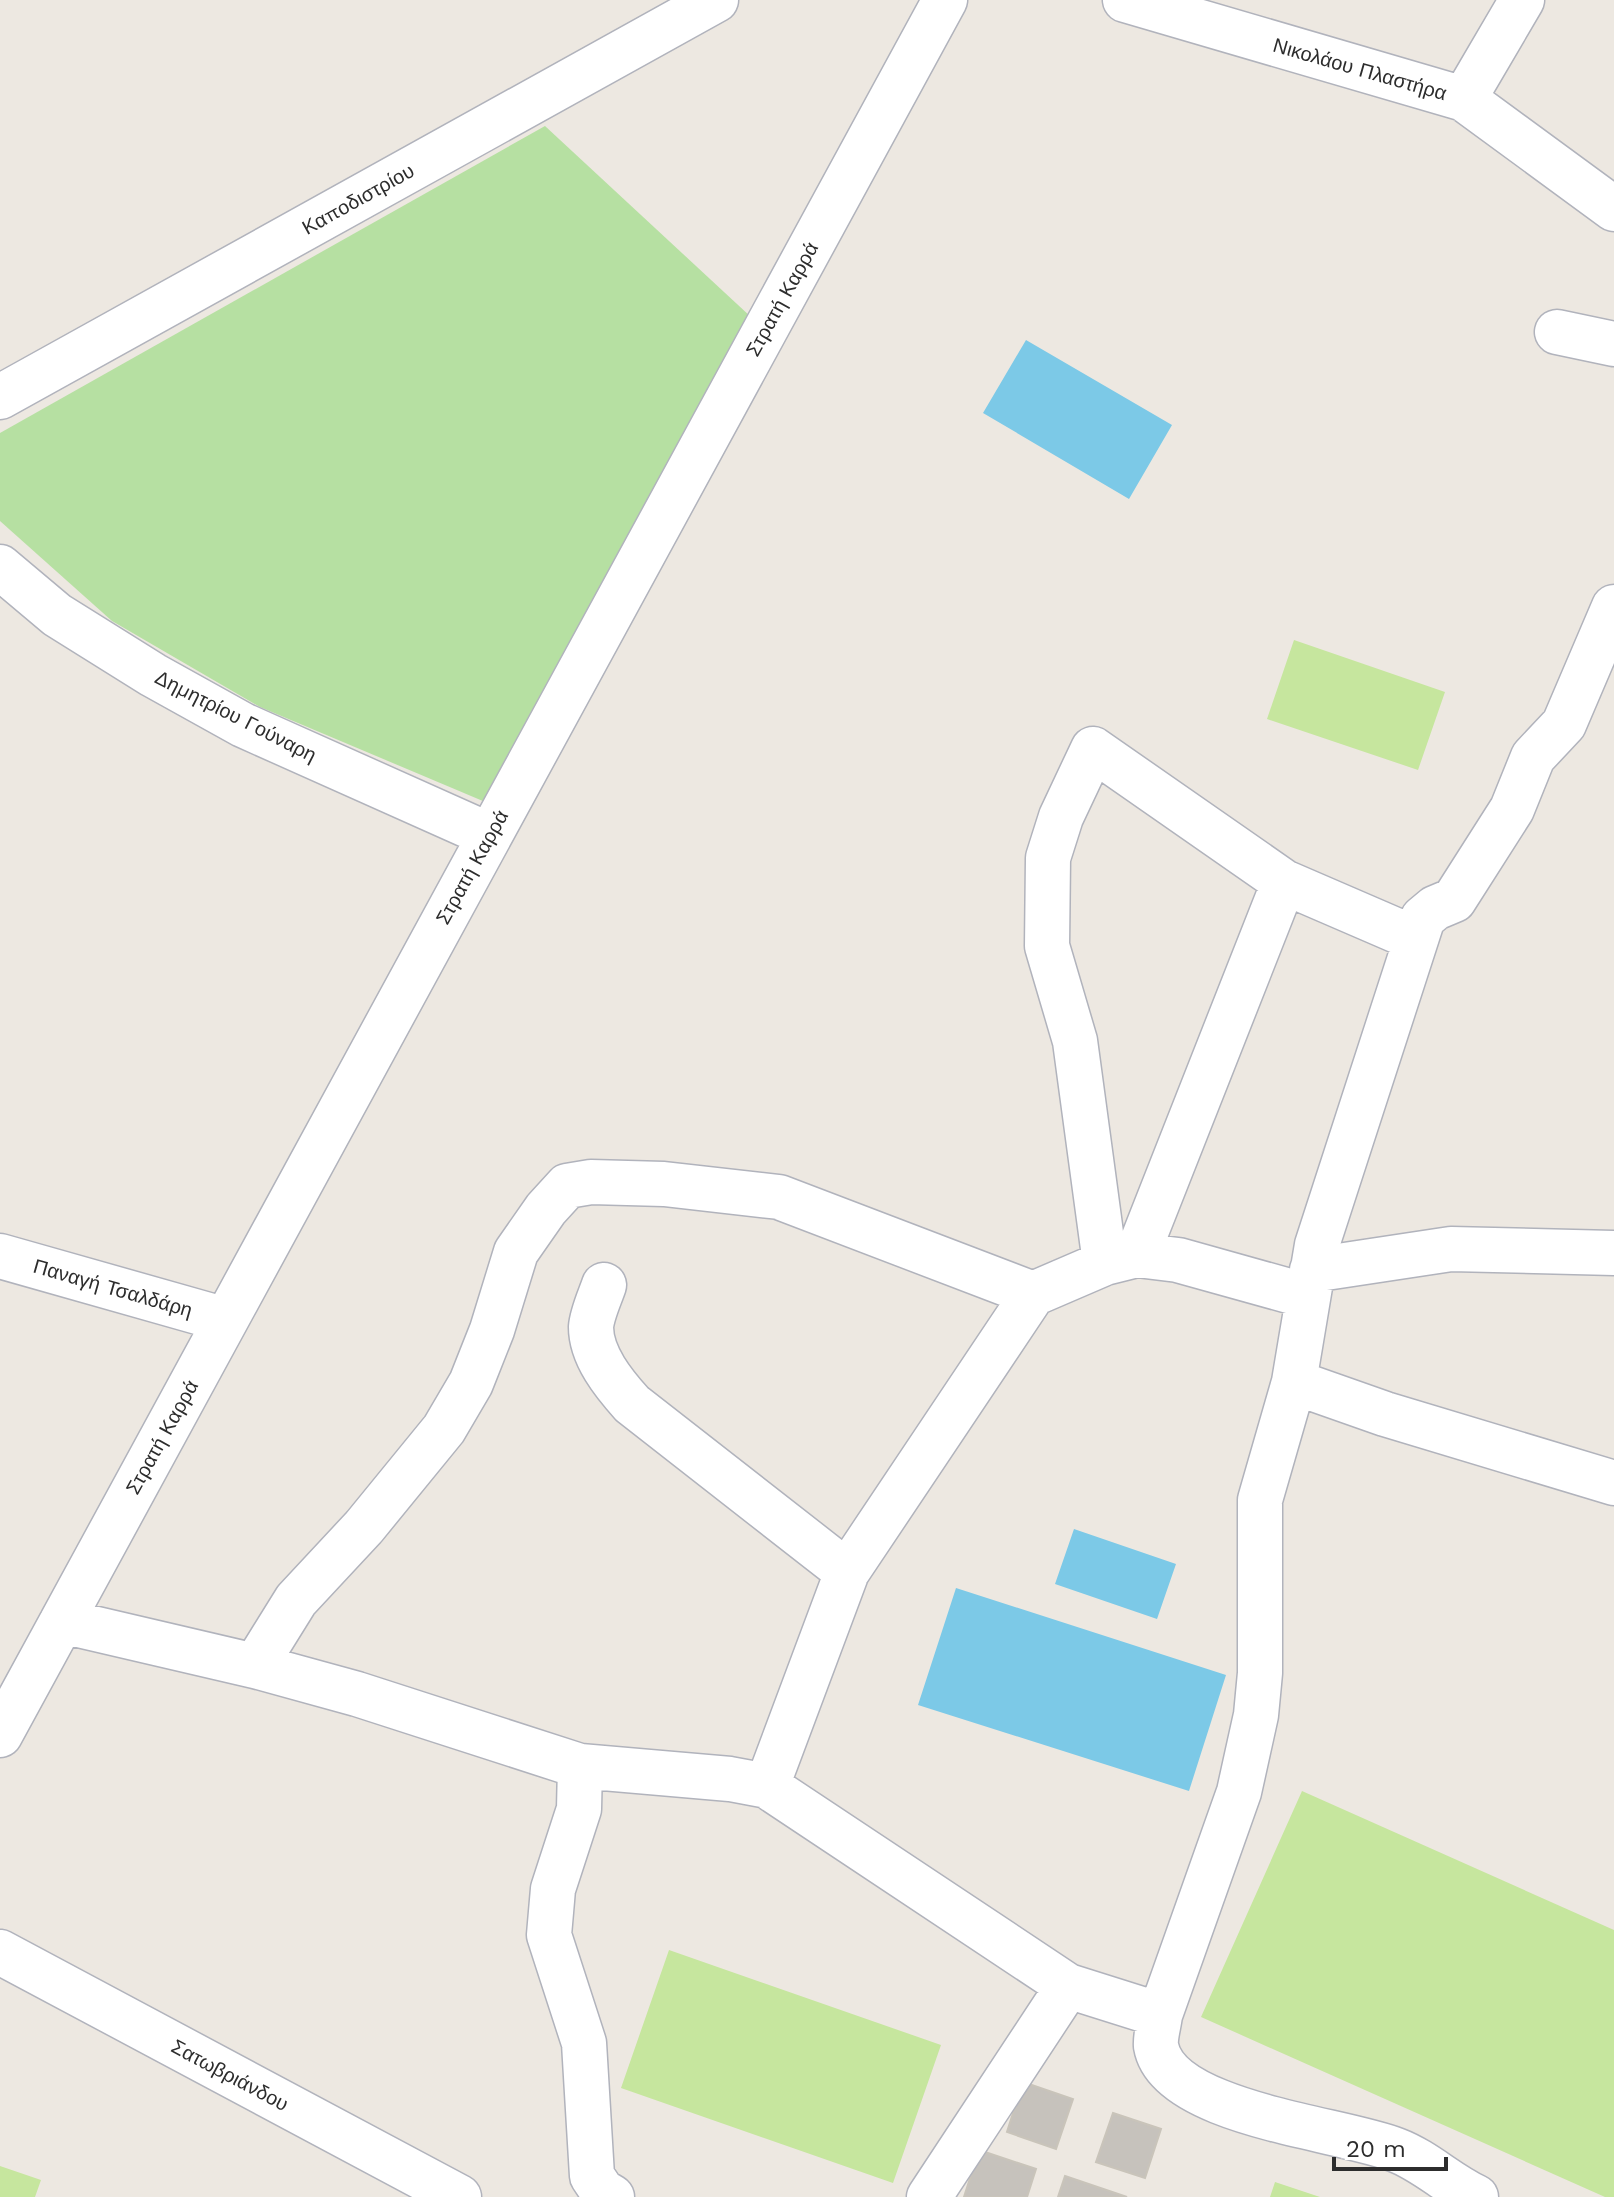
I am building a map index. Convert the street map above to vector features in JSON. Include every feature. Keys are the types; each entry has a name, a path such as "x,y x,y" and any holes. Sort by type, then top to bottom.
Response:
{"street":[{"name":"Καποδιστρίου","path":"0,397 716,0"},
{"name":"Στρατή Καρρά","path":"0,1735 945,0"},
{"name":"Νικολάου Πλαστήρα","path":"1125,0 1464,99 1614,209"},
{"path":"1464,99 1522,0"},
{"path":"1557,332 1614,344"},
{"name":"Δημητρίου Γούναρη","path":"0,567 57,615 179,690 243,725 489,835"},
{"path":"1476,2197 1398,2150 1252,2112 1182,2085 1166,2066 1156,2046 1160,2015 1239,1792 1256,1715 1260,1673 1260,1500 1294,1382 1309,1283 1416,939 1423,918 1435,908 1454,900 1512,809 1533,757 1564,724 1614,607"},
{"path":"1121,1259 1075,1041 1047,946 1048,858 1061,817 1093,749 1284,882 1416,939"},
{"path":"1121,1259 1284,882"},
{"path":"255,1666 296,1600 364,1527 444,1429 471,1383 492,1330 516,1252 546,1209 567,1186 591,1182 664,1184 779,1197 1033,1294"},
{"path":"767,1786 847,1572 1033,1294 1121,1259 1178,1260 1309,1283 1451,1249 1614,1253"},
{"name":"Παναγή Τσαλδάρη","path":"0,1256 226,1320"},
{"path":"604,1285 591,1327 598,1354 615,1385 655,1423 847,1572"},
{"path":"1294,1382 1385,1414 1614,1483"},
{"path":"62,1621 255,1666 580,1766 730,1779 767,1786 1068,1986 1160,2015"},
{"path":"580,1766 579,1809 553,1889 549,1935 584,2043 592,2176 602,2191 612,2197"},
{"name":"Σατωβριάνδου","path":"0,1952 459,2197"},
{"path":"929,2197 1068,1986"}],"green space":[{"path":"545,126 751,317 490,804 260,707 112,621 0,521 0,433"},
{"path":"1294,640 1445,692 1418,770 1267,719"},
{"path":"1302,1791 1614,1930 1614,2197 1605,2197 1201,2017"},
{"path":"669,1950 941,2045 893,2183 621,2088"},
{"path":"0,2166 41,2180 35,2197 0,2197"},
{"path":"1275,2182 1320,2197 1270,2197"}],"water":[{"path":"1026,340 1172,425 1129,499 983,413"},
{"path":"1074,1529 1176,1564 1157,1619 1055,1584"},
{"path":"956,1588 1226,1675 1189,1791 918,1705"}],"building":[{"path":"1023,2082 1073,2099 1056,2149 1007,2132"},
{"path":"1113,2113 1161,2129 1145,2178 1096,2162"},
{"path":"979,2150 1036,2169 1027,2197 964,2197"},
{"path":"1065,2176 1127,2197 1058,2197"}]}
